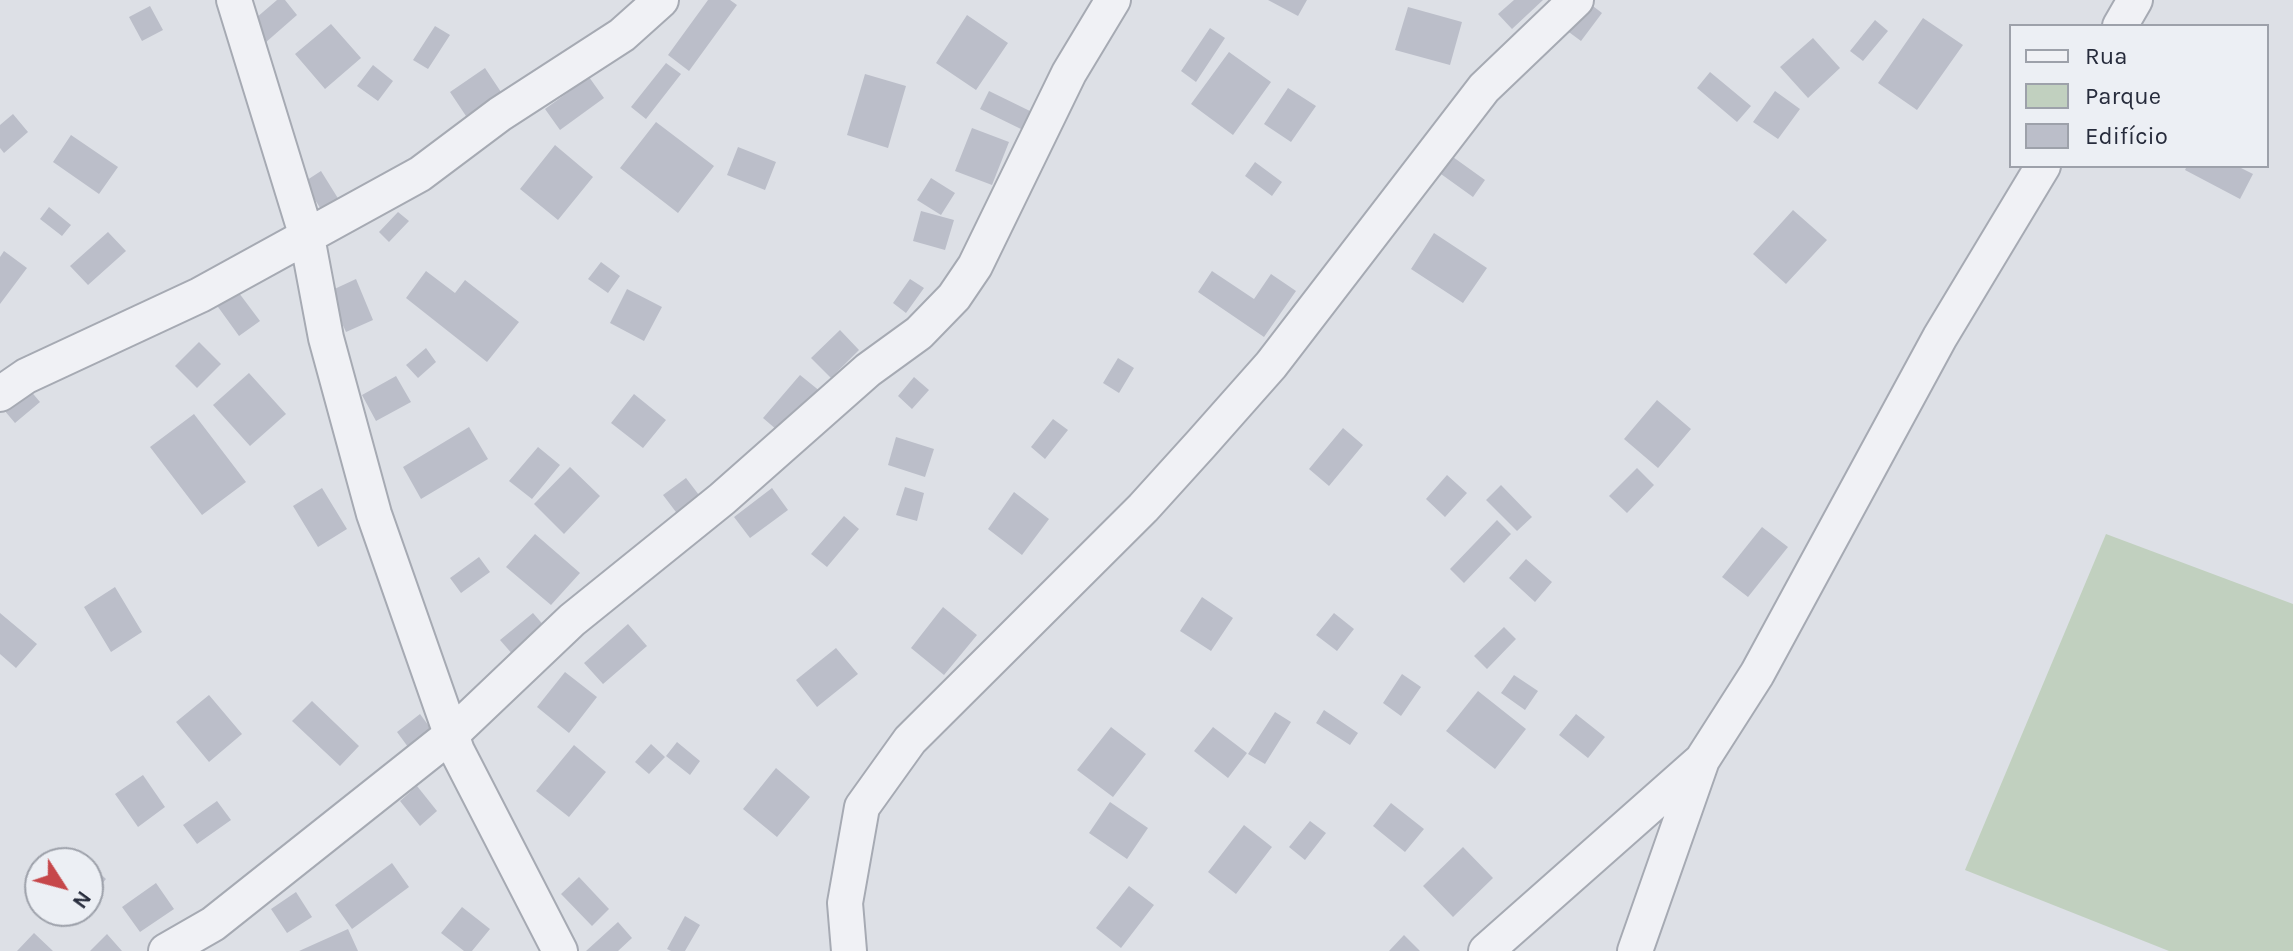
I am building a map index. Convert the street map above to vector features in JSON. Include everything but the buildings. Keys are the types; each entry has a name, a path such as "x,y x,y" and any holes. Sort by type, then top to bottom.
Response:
{"street":[{"path":"234,0 307,237 326,338 374,514 451,735 560,951"},
{"path":"0,394 26,376 200,295 420,174 500,114 622,35 661,0"},
{"path":"166,951 213,924 451,735 572,620 722,499 868,370 919,333 954,297 975,266 1069,73 1113,0"},
{"path":"849,951 845,903 862,807 910,740 1143,508 1191,455 1271,365 1484,88 1576,0"},
{"path":"2121,24 2135,0"},
{"path":"1635,951 1702,760 1757,674 1940,337 2042,168"},
{"path":"1486,951 1702,760"}],"green space":[{"path":"2106,534 2293,604 2293,951 2169,951 1965,870"}]}
